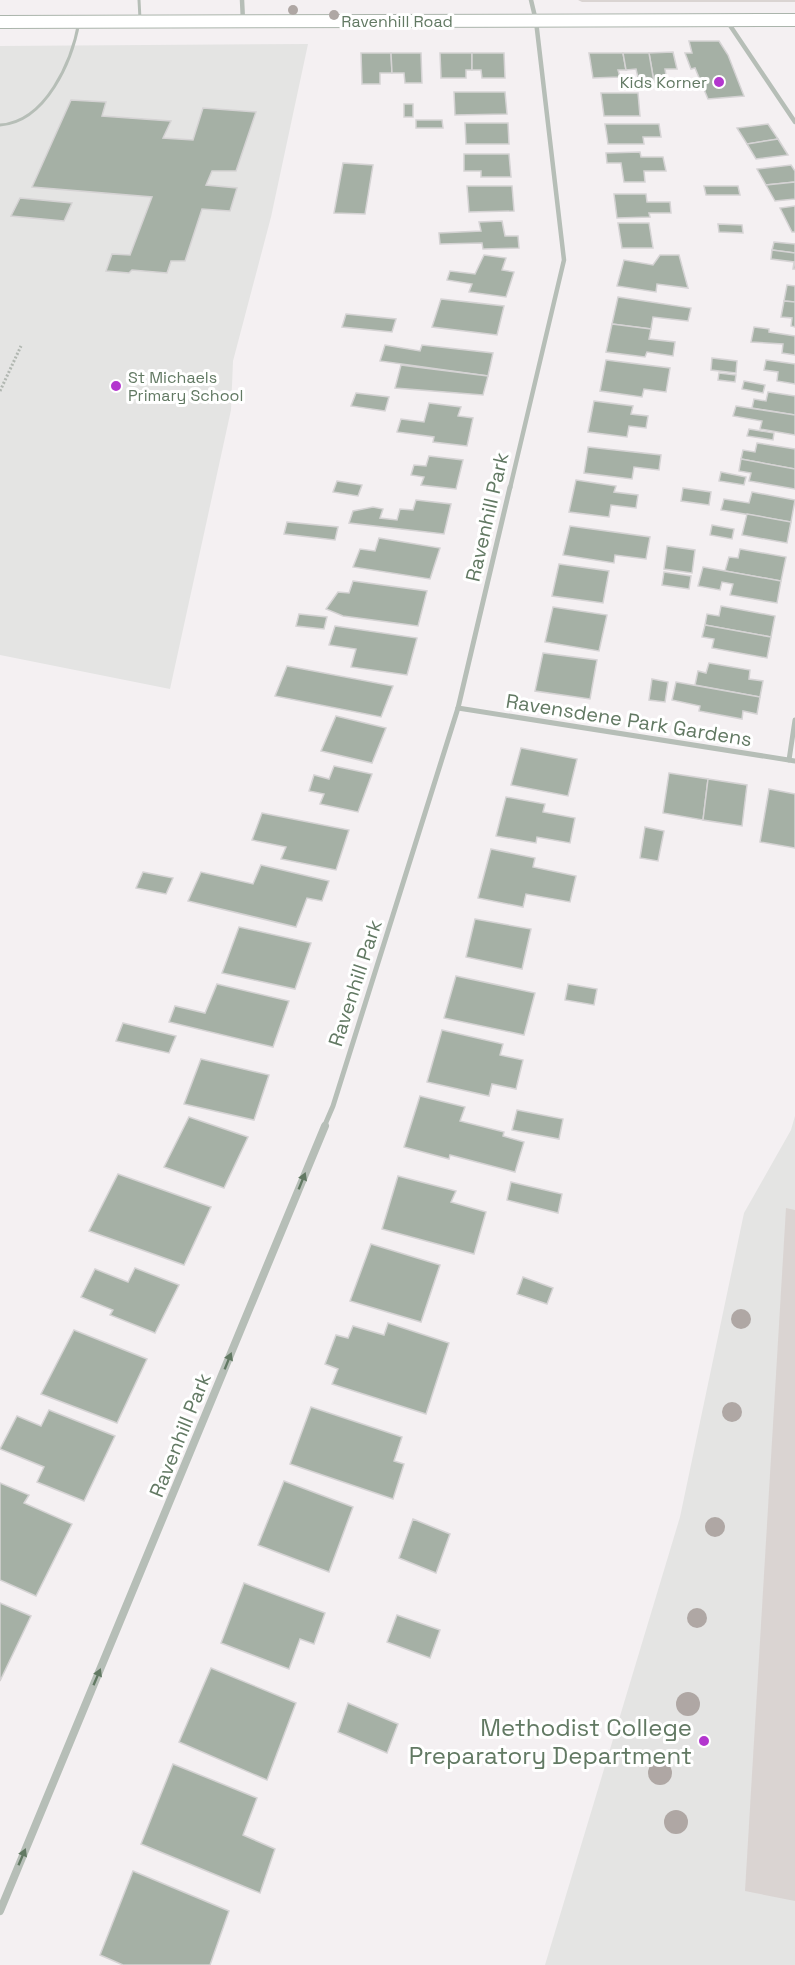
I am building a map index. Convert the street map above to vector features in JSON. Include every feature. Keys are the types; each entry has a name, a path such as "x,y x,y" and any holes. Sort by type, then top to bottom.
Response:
{"main road":[{"name":"Ravenhill Road","path":"0,22 795,21"}],"street":[{"path":"242,0 243,21"},
{"name":"Ravenhill Park","path":"0,1911 333,1106 458,708 564,260 536,21 531,0"},
{"path":"726,21 795,122"},
{"name":"Ravensdene Park Gardens","path":"458,708 792,760"},
{"path":"792,760 795,720"}],"lane":[{"path":"139,0 140,22"},
{"path":"0,125 24,119 52,92 69,64 76,44 79,22"}],"path":[{"path":"0,391 21,345"}],"shaded area":[{"path":"578,0 795,0 795,2 582,2"},
{"name":"St Michaels Primary School","path":"308,44 271,217 233,361 231,410 170,689 0,655 0,46"},
{"name":"Methodist College Preparatory Department","path":"795,1116 795,1965 545,1965 680,1517 744,1213 791,1130"},
{"path":"786,1208 795,1210 795,1901 745,1891"}],"building":[{"name":"Kids Korner","path":"689,41 719,41 728,55 744,96 708,99 695,68 691,69 685,53 692,53"},
{"path":"673,52 677,69 665,69 667,82 654,82 649,53"},
{"path":"361,53 391,53 392,73 380,73 380,84 362,84"},
{"path":"391,53 421,53 422,83 405,83 404,73 392,73"},
{"path":"440,53 472,53 472,70 466,70 466,78 441,78"},
{"path":"472,53 504,53 505,78 482,78 481,70 472,70"},
{"path":"589,53 623,53 626,70 618,70 620,77 593,78"},
{"path":"623,53 649,53 654,82 639,82 636,69 626,70"},
{"path":"454,92 505,92 507,114 455,115"},
{"path":"601,93 638,93 640,116 604,116"},
{"path":"71,100 106,102 102,116 171,121 163,138 193,140 203,108 256,112 236,171 212,171 206,185 237,188 230,211 202,209 185,261 171,261 167,273 132,270 129,273 106,271 112,254 130,255 152,197 32,187"},
{"path":"404,104 413,104 413,117 404,117"},
{"path":"416,120 442,120 443,128 416,128"},
{"path":"465,123 508,123 509,144 466,144"},
{"path":"605,124 659,124 661,137 643,137 644,144 608,144"},
{"path":"768,124 778,139 747,144 737,128"},
{"path":"778,139 788,155 756,159 747,144"},
{"path":"640,152 641,157 663,157 666,171 644,171 645,182 624,182 621,163 607,163 606,153"},
{"path":"464,154 509,154 511,177 481,177 481,171 464,171"},
{"path":"343,163 373,165 365,214 334,213"},
{"path":"791,165 795,171 795,182 766,185 757,169"},
{"path":"795,182 795,199 775,201 766,185"},
{"path":"467,186 512,186 514,211 469,212"},
{"path":"704,186 738,186 740,195 706,195"},
{"path":"614,194 646,194 647,202 670,202 671,213 649,213 650,217 617,218"},
{"path":"20,198 72,203 64,221 11,216"},
{"path":"795,206 795,232 792,232 780,208"},
{"path":"502,221 505,236 518,236 519,248 483,249 482,243 440,244 439,233 481,231 479,222"},
{"path":"618,223 649,223 653,248 622,248"},
{"path":"718,224 742,225 743,233 719,232"},
{"path":"774,242 795,244 795,253 772,250"},
{"path":"772,250 795,253 795,269 793,269 794,262 771,259"},
{"path":"484,255 506,258 502,270 514,272 506,297 469,292 472,284 447,280 450,271 475,274"},
{"path":"660,255 679,255 688,288 657,284 656,292 617,286 624,260 653,265"},
{"path":"787,285 795,286 795,302 784,301"},
{"path":"618,297 691,308 688,321 653,317 651,329 612,324"},
{"path":"441,299 504,306 497,335 432,327"},
{"path":"784,301 795,302 795,327 791,326 792,318 781,317"},
{"path":"346,314 396,319 392,332 342,327"},
{"path":"612,324 651,329 649,339 675,342 673,356 647,352 645,357 606,352"},
{"path":"754,327 795,336 795,355 782,353 783,344 751,342"},
{"path":"385,345 420,351 422,345 493,353 488,376 380,361"},
{"path":"712,358 737,361 736,373 711,370"},
{"path":"606,360 670,368 666,392 644,389 642,397 600,391"},
{"path":"766,360 795,364 795,384 777,381 778,372 764,370"},
{"path":"401,365 488,376 483,395 395,388"},
{"path":"719,373 736,375 735,382 718,380"},
{"path":"744,381 765,385 763,393 742,389"},
{"path":"768,392 795,396 795,415 752,408 754,399 766,401"},
{"path":"356,393 389,397 385,411 351,406"},
{"path":"594,401 633,406 631,414 648,416 646,428 629,426 627,437 588,432"},
{"path":"429,403 461,407 458,416 473,418 467,446 433,442 434,437 397,432 401,419 424,422"},
{"path":"736,406 795,415 795,435 760,429 762,421 733,416"},
{"path":"749,429 774,433 773,440 747,436"},
{"path":"757,443 795,449 795,469 741,459 743,450 755,452"},
{"path":"588,447 661,455 659,470 634,467 632,479 584,473"},
{"path":"429,456 463,460 456,489 421,485 424,477 411,475 414,465 426,466"},
{"path":"741,459 795,469 795,489 749,481 751,473 739,471"},
{"path":"721,472 746,477 744,485 719,481"},
{"path":"576,480 616,486 614,492 638,495 636,508 611,505 609,517 569,512"},
{"path":"337,481 362,485 358,496 333,492"},
{"path":"683,488 711,492 709,505 681,501"},
{"path":"752,492 795,500 791,522 721,510 724,499 749,503"},
{"path":"416,500 451,504 444,534 349,523 353,511 373,507 383,509 380,518 397,520 400,509 413,510"},
{"path":"747,514 791,522 787,543 742,535"},
{"path":"287,522 338,527 335,540 284,534"},
{"path":"712,525 734,529 732,539 710,535"},
{"path":"570,526 650,537 646,559 615,555 614,563 563,555"},
{"path":"379,538 440,548 430,579 353,567 360,549 375,551"},
{"path":"667,546 695,550 692,573 664,569"},
{"path":"740,549 786,557 781,581 725,571 729,557 738,558"},
{"path":"559,564 609,571 603,603 552,596"},
{"path":"703,567 781,581 777,603 730,595 733,584 722,582 720,590 698,586"},
{"path":"664,572 691,576 689,589 662,585"},
{"path":"353,581 427,591 418,626 343,616 326,609 338,592 349,593"},
{"path":"721,606 775,616 771,637 705,625 707,614 719,616"},
{"path":"553,607 607,615 599,651 545,642"},
{"path":"299,614 327,617 324,629 296,626"},
{"path":"705,625 771,637 767,658 712,648 714,639 702,637"},
{"path":"335,626 417,638 407,675 351,667 356,649 329,645"},
{"path":"543,653 597,660 590,699 535,691"},
{"path":"709,663 750,670 749,679 763,681 760,697 695,685 698,671 706,673"},
{"path":"287,666 393,686 381,717 275,696"},
{"path":"652,679 668,682 665,702 649,700"},
{"path":"676,682 760,697 757,714 743,711 742,719 699,711 700,706 672,700"},
{"path":"336,716 386,728 372,763 321,751"},
{"path":"521,748 577,759 568,796 511,785"},
{"path":"334,766 372,774 358,812 320,804 324,794 309,791 314,775 329,779"},
{"path":"669,773 708,779 703,820 663,813"},
{"path":"708,779 747,785 742,826 703,820"},
{"path":"769,789 795,794 795,848 760,842"},
{"path":"506,797 545,804 543,812 575,818 570,843 537,837 536,843 496,836"},
{"path":"262,813 349,830 336,870 281,859 286,847 252,840"},
{"path":"645,827 664,831 658,861 640,858"},
{"path":"491,849 535,858 533,867 576,876 570,902 526,894 523,907 478,898"},
{"path":"261,865 329,881 322,901 307,898 296,927 188,901 201,872 253,884"},
{"path":"143,872 173,878 166,894 136,888"},
{"path":"475,919 531,929 522,969 466,957"},
{"path":"239,927 311,943 295,989 222,973"},
{"path":"456,976 535,993 524,1035 444,1018"},
{"path":"217,984 289,1001 273,1047 169,1022 175,1006 205,1013"},
{"path":"568,984 597,989 594,1005 565,1000"},
{"path":"123,1023 176,1036 169,1053 116,1041"},
{"path":"442,1030 503,1044 500,1055 523,1060 516,1089 492,1084 489,1096 427,1082"},
{"path":"201,1059 269,1075 254,1120 184,1104"},
{"path":"420,1096 465,1107 460,1121 504,1132 503,1136 524,1142 515,1172 450,1155 449,1159 404,1147"},
{"path":"517,1110 563,1119 559,1139 512,1130"},
{"path":"189,1117 248,1137 224,1188 164,1167"},
{"path":"118,1174 211,1207 184,1265 89,1231"},
{"path":"398,1176 456,1191 451,1202 486,1212 474,1254 382,1229"},
{"path":"511,1182 562,1194 558,1213 507,1200"},
{"path":"371,1244 440,1265 421,1322 350,1301"},
{"path":"135,1268 179,1285 155,1333 110,1315 113,1310 81,1297 95,1269 128,1282"},
{"path":"523,1277 553,1288 547,1304 517,1294"},
{"path":"388,1323 449,1343 426,1414 332,1384 338,1369 325,1364 336,1335 348,1338 353,1326 384,1335"},
{"path":"74,1330 147,1359 117,1423 41,1394"},
{"path":"311,1407 402,1437 394,1461 404,1464 393,1499 290,1464"},
{"path":"49,1410 115,1436 84,1501 37,1482 44,1467 0,1449 17,1416 41,1426"},
{"path":"284,1481 353,1507 329,1572 258,1545"},
{"path":"0,1483 29,1495 24,1503 72,1524 36,1596 0,1580"},
{"path":"413,1519 450,1534 436,1573 399,1558"},
{"path":"244,1583 325,1613 314,1644 300,1639 289,1669 221,1643"},
{"path":"0,1603 31,1616 0,1681"},
{"path":"397,1615 440,1630 430,1658 387,1642"},
{"path":"211,1668 296,1703 267,1780 179,1742"},
{"path":"348,1703 398,1724 387,1753 338,1732"},
{"path":"173,1764 257,1798 243,1835 275,1849 260,1893 141,1844"},
{"path":"133,1871 229,1911 210,1965 123,1965 100,1955"}],"place":[{"name":"Kids Korner","path":"719,82"},
{"name":"St Michaels Primary School","path":"116,386"},
{"name":"Methodist College Preparatory Department","path":"704,1741"}]}
